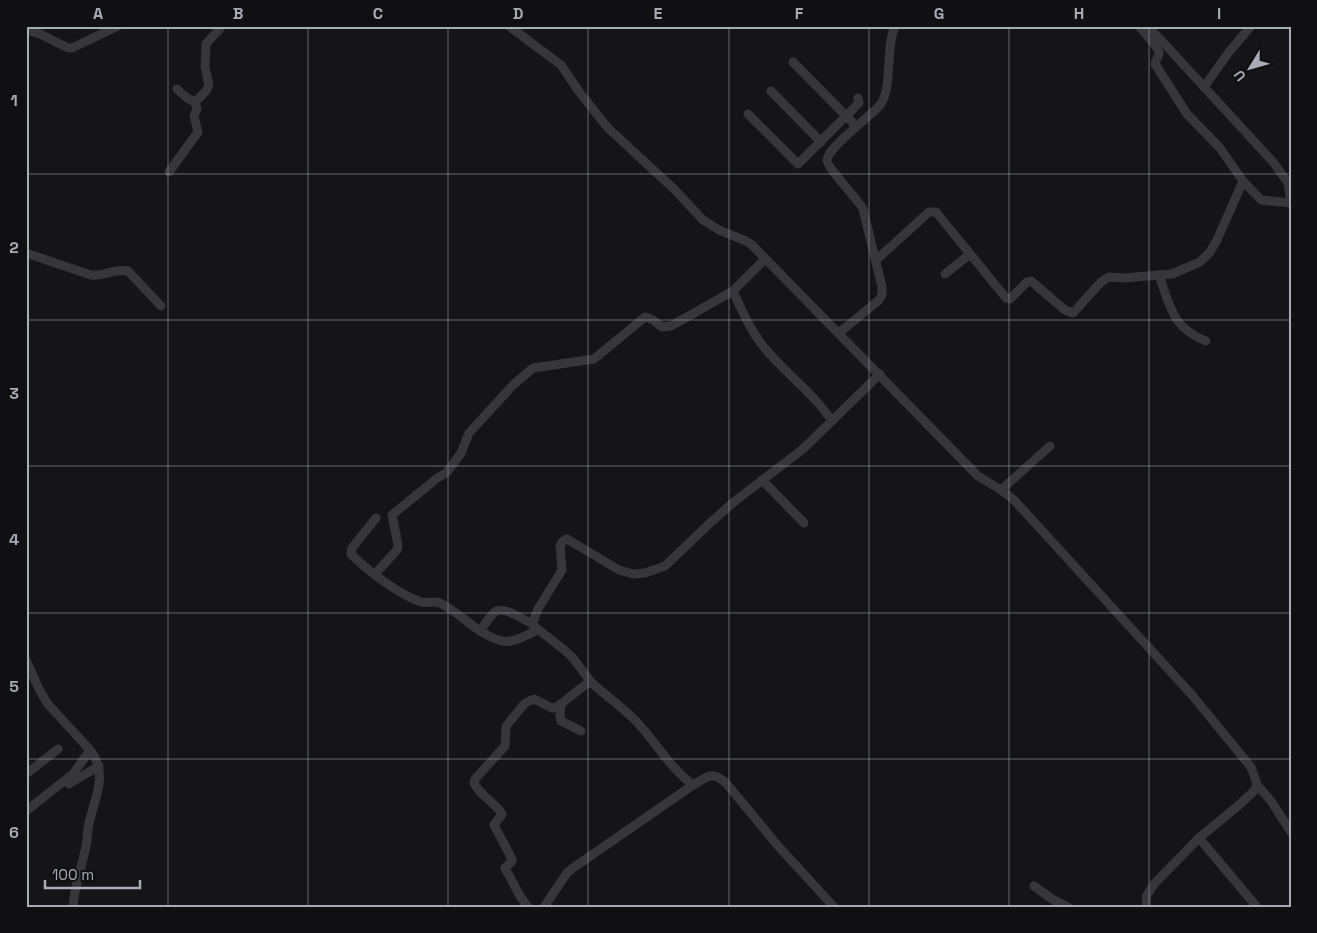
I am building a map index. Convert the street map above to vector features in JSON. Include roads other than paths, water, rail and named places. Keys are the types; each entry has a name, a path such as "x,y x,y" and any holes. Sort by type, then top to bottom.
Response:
{"street":[{"path":"26,30 72,48 118,26"},
{"path":"195,102 209,85 204,67 206,44 222,26"},
{"path":"509,26 561,65 580,93 608,128 674,189 703,220 719,230 750,243 978,476 1014,500 1192,695 1251,767 1257,786 1271,801 1291,832"},
{"path":"839,333 879,300 882,295 881,281 863,209 858,200 830,169 827,162 828,156 882,100 886,89 890,43 895,26"},
{"path":"1139,26 1158,49 1159,52 1155,64 1187,114 1220,148 1260,200 1291,203 1288,182 1278,168 1218,100 1148,26"},
{"path":"1204,87 1229,52 1251,26"},
{"path":"793,62 856,126"},
{"path":"169,172 198,132 194,116 197,109 195,102 187,98 177,88"},
{"path":"771,91 821,142"},
{"path":"748,114 796,164 847,116 859,103 858,98"},
{"path":"876,260 929,212 936,212 1006,298 1010,299 1027,282 1031,281 1070,313 1076,312 1088,295 1105,279 1110,277 1123,278 1172,274 1200,262 1210,252 1244,181"},
{"path":"26,253 91,275 98,276 123,270 128,271 161,306"},
{"path":"945,274 970,254"},
{"path":"375,574 398,550 392,515 447,472 461,453 469,433 513,385 533,368 594,359 644,317 667,328 733,292 766,259"},
{"path":"1159,275 1176,319 1184,330 1206,341"},
{"path":"733,292 745,318 760,342 778,364 809,392 832,420"},
{"path":"535,627 538,609 562,570 560,546 565,540 567,539 577,544 626,573 656,570 673,560 710,523 803,449 880,374"},
{"path":"1001,490 1050,446"},
{"path":"762,480 804,523"},
{"path":"376,518 350,551 353,556 375,574 403,594 425,603 432,601 441,604 480,631 505,641 535,627"},
{"path":"480,631 498,610 506,610 535,627 570,656 581,667 590,681 623,708 650,736 671,765 693,785"},
{"path":"26,660 47,703 90,750 99,766 99,792 89,821 86,846 73,907"},
{"path":"528,907 505,868 512,859 494,825 502,814 499,809 476,789 475,779 506,746 506,728 525,703 534,699 552,708 561,705 590,681"},
{"path":"561,705 561,721 581,731"},
{"path":"26,774 58,748"},
{"path":"26,811 73,774 90,750"},
{"path":"40,808 77,778 99,766"},
{"path":"544,907 573,868 711,774 726,783 779,847 834,907"},
{"path":"1146,907 1146,898 1150,888 1199,838 1246,800 1257,786"},
{"path":"1199,838 1257,907"},
{"path":"1034,886 1052,900 1068,907"}]}
